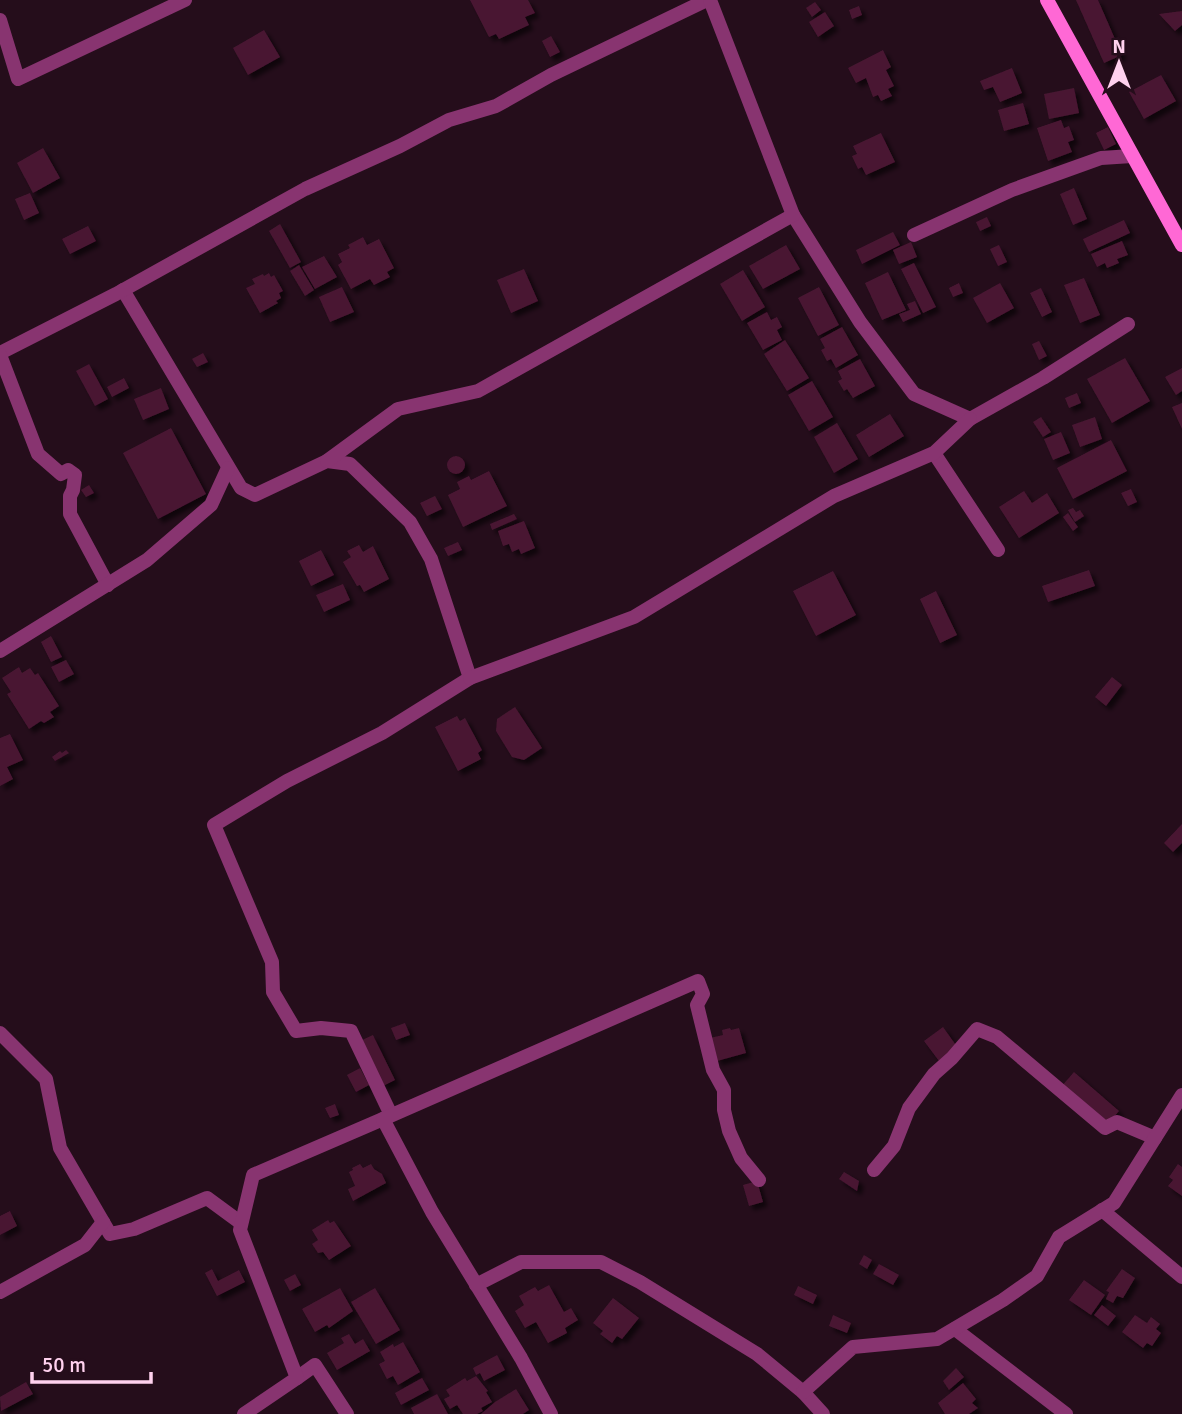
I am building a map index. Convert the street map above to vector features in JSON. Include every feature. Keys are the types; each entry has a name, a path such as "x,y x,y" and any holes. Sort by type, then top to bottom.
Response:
{"street":[{"path":"0,20 18,79 186,0"},
{"path":"108,585 70,514 70,496 75,475 68,470 61,474 38,454 0,354 123,290 305,189 400,146 449,120 496,106 551,75 708,0 793,215 860,322 914,394 970,419"},
{"path":"1047,0 1182,245"},
{"path":"914,235 1012,190 1101,158 1132,156"},
{"path":"123,290 228,468 241,488 254,495 327,461 398,409 478,391 793,215"},
{"path":"551,1414 432,1212 387,1117 351,1031 321,1028 296,1031 273,992 272,962 214,825 287,780 382,733 470,678 634,617 834,496 934,453 970,419 1043,378 1128,324"},
{"path":"934,453 998,550"},
{"path":"327,461 350,464 410,522 431,559 470,678"},
{"path":"0,651 146,560 211,505 228,468"},
{"path":"297,1378 240,1230 253,1175 698,981 703,994 697,1006 713,1070 724,1090 724,1110 729,1131 741,1158 759,1180"},
{"path":"874,1170 894,1146 909,1108 934,1074 953,1058 977,1029 997,1037 1105,1128 1116,1122 1155,1138"},
{"path":"0,1033 46,1079 60,1147 110,1234 134,1229 207,1198 241,1223"},
{"path":"803,1392 853,1347 937,1339 1003,1300 1037,1276 1059,1237 1114,1203 1182,1095"},
{"path":"1102,1210 1182,1276"},
{"path":"0,1292 85,1245 103,1222"},
{"path":"475,1285 521,1262 601,1262 640,1282 757,1354 803,1392 823,1414"},
{"path":"955,1329 1066,1414"},
{"path":"244,1414 315,1365 347,1414"}],"building":[{"path":"470,0 528,0 535,13 525,17 529,25 499,39 496,34 489,37"},
{"path":"1076,0 1098,0 1122,55 1104,63"},
{"path":"815,2 821,10 812,17 806,8"},
{"path":"859,6 862,15 852,19 849,10"},
{"path":"1182,11 1182,25 1175,31 1159,14"},
{"path":"825,12 834,26 818,37 809,22"},
{"path":"264,30 280,57 248,75 233,48"},
{"path":"551,36 560,52 550,57 542,41"},
{"path":"883,50 891,67 886,70 894,86 888,89 892,96 881,101 878,95 873,97 866,78 856,83 848,68"},
{"path":"1012,68 1022,93 1000,102 993,87 984,90 980,81"},
{"path":"1161,75 1176,101 1144,119 1129,92"},
{"path":"1074,88 1079,113 1049,119 1044,94"},
{"path":"1023,103 1029,124 1004,131 998,110"},
{"path":"1061,120 1064,128 1069,126 1074,140 1068,142 1072,152 1048,161 1037,128"},
{"path":"1108,127 1116,144 1104,150 1096,133"},
{"path":"881,133 895,162 866,175 862,167 858,169 852,156 857,154 853,146"},
{"path":"43,148 60,178 33,193 17,163"},
{"path":"1074,188 1087,219 1073,225 1060,194"},
{"path":"30,193 39,213 24,220 15,199"},
{"path":"987,217 991,226 980,231 976,222"},
{"path":"1124,220 1130,233 1089,252 1083,239"},
{"path":"280,224 301,262 290,268 269,231"},
{"path":"88,226 96,241 70,254 62,239"},
{"path":"893,232 900,245 862,264 856,250"},
{"path":"363,237 367,245 379,239 394,268 387,272 390,277 374,285 370,279 351,289 338,265 342,262 338,254"},
{"path":"1122,241 1128,255 1117,259 1119,263 1107,268 1105,263 1097,267 1091,254"},
{"path":"911,242 917,257 899,264 893,250"},
{"path":"786,245 800,269 763,289 749,266"},
{"path":"999,245 1007,262 998,266 990,249"},
{"path":"324,256 337,277 315,289 302,267"},
{"path":"914,263 936,307 923,313 901,269"},
{"path":"299,265 314,290 305,296 290,271"},
{"path":"524,269 538,301 511,313 497,280"},
{"path":"743,270 765,307 742,321 720,284"},
{"path":"888,272 906,310 882,320 865,283"},
{"path":"269,273 271,277 274,275 283,291 279,293 281,298 276,301 278,303 260,313 246,288 255,284 252,279"},
{"path":"1084,278 1100,315 1080,323 1064,285"},
{"path":"959,283 963,293 953,297 949,288"},
{"path":"1000,283 1014,308 987,323 973,298"},
{"path":"342,287 354,312 330,322 319,297"},
{"path":"819,287 839,325 818,336 798,298"},
{"path":"1041,288 1052,312 1042,317 1030,293"},
{"path":"915,301 921,314 903,322 899,314 910,310 907,304"},
{"path":"767,312 771,320 777,317 782,327 777,330 782,340 763,350 747,323"},
{"path":"842,327 858,355 836,368 831,359 827,361 821,350 825,348 820,339"},
{"path":"785,340 809,378 787,391 764,354"},
{"path":"1039,341 1047,356 1039,360 1032,344"},
{"path":"203,353 208,362 197,367 192,359"},
{"path":"1125,358 1150,401 1112,423 1087,379"},
{"path":"860,359 875,386 853,398 847,389 844,391 838,381 842,379 838,371"},
{"path":"89,364 108,399 95,406 76,371"},
{"path":"1182,368 1182,391 1176,395 1165,377"},
{"path":"124,378 129,388 112,397 107,387"},
{"path":"812,381 833,417 809,431 788,395"},
{"path":"161,388 169,409 143,420 134,399"},
{"path":"1077,393 1081,403 1069,408 1065,398"},
{"path":"1182,403 1182,429 1172,407"},
{"path":"890,414 904,436 869,457 856,435"},
{"path":"1041,417 1051,432 1043,437 1033,422"},
{"path":"1095,417 1102,439 1080,447 1072,425"},
{"path":"837,423 858,459 834,473 814,437"},
{"path":"171,428 206,494 158,519 123,453"},
{"path":"1061,432 1070,453 1053,460 1044,439"},
{"path":"1111,440 1127,471 1073,499 1057,468"},
{"path":"456,456 462,459 465,465 462,471 456,474 450,471 447,465 450,459"},
{"path":"489,471 507,506 463,527 448,495 460,489 457,482 469,476 471,480"},
{"path":"89,485 94,493 86,497 81,490"},
{"path":"1131,489 1137,502 1128,506 1121,493"},
{"path":"1024,491 1032,503 1047,493 1059,513 1019,538 999,507"},
{"path":"435,496 442,509 427,516 420,503"},
{"path":"1073,508 1076,512 1080,510 1084,516 1075,522 1068,510"},
{"path":"1068,513 1078,527 1073,531 1063,517"},
{"path":"514,514 517,519 492,530 490,524"},
{"path":"524,521 535,548 521,554 519,549 512,552 509,544 503,546 498,531"},
{"path":"458,542 462,550 448,556 444,548"},
{"path":"359,545 363,552 373,546 389,579 364,592 360,585 357,586 343,562 351,557 347,551"},
{"path":"321,550 334,575 311,586 299,561"},
{"path":"1089,570 1095,586 1048,602 1042,586"},
{"path":"833,571 856,615 816,636 793,591"},
{"path":"343,584 350,600 324,612 316,595"},
{"path":"936,591 957,635 940,643 920,599"},
{"path":"51,636 62,657 51,662 41,642"},
{"path":"66,660 74,674 59,682 51,667"},
{"path":"19,667 22,673 30,668 35,675 38,673 59,706 50,712 54,717 29,729 7,694 11,692 2,678"},
{"path":"1112,677 1122,685 1106,706 1095,697"},
{"path":"515,707 542,748 524,760 512,757 496,731 497,719"},
{"path":"457,716 460,721 465,718 482,750 478,753 481,759 458,771 435,727"},
{"path":"10,734 23,760 7,767 13,779 0,786 0,738"},
{"path":"66,750 69,753 55,761 52,757 60,751 62,753"},
{"path":"1182,824 1182,843 1173,852 1164,843"},
{"path":"405,1023 410,1035 396,1040 391,1028"},
{"path":"943,1027 958,1048 939,1061 924,1041"},
{"path":"739,1028 746,1053 717,1061 710,1038 723,1035 722,1030"},
{"path":"373,1035 395,1080 383,1086 360,1041"},
{"path":"360,1068 369,1085 356,1092 347,1075"},
{"path":"1074,1072 1119,1111 1107,1125 1061,1087"},
{"path":"335,1104 339,1115 330,1118 325,1108"},
{"path":"360,1164 363,1168 371,1164 382,1174 386,1183 353,1201 348,1189 355,1186 349,1172"},
{"path":"1178,1164 1182,1167 1182,1196 1168,1186 1173,1180 1169,1177"},
{"path":"844,1172 859,1181 857,1191 839,1179"},
{"path":"757,1181 763,1202 749,1206 743,1185"},
{"path":"10,1211 17,1226 0,1235 0,1216"},
{"path":"328,1220 330,1223 334,1221 351,1246 329,1260 323,1252 318,1253 312,1244 318,1240 312,1230"},
{"path":"864,1255 872,1260 867,1269 859,1264"},
{"path":"879,1264 899,1275 893,1285 873,1274"},
{"path":"212,1269 218,1281 239,1270 245,1282 217,1296 205,1273"},
{"path":"1122,1269 1135,1278 1123,1298 1117,1296 1113,1303 1106,1299 1109,1292 1106,1291"},
{"path":"295,1274 301,1285 290,1291 284,1280"},
{"path":"1084,1280 1105,1295 1091,1315 1069,1300"},
{"path":"549,1285 564,1312 571,1308 578,1320 565,1328 567,1333 548,1343 536,1322 525,1328 515,1311 524,1305 519,1296 535,1287 538,1291"},
{"path":"798,1286 817,1295 813,1304 794,1295"},
{"path":"340,1288 353,1311 329,1328 327,1325 315,1332 302,1309"},
{"path":"375,1288 400,1330 376,1344 351,1302"},
{"path":"613,1298 639,1318 622,1339 617,1336 612,1343 600,1334 603,1331 593,1323"},
{"path":"1102,1305 1116,1316 1108,1326 1094,1315"},
{"path":"833,1315 851,1323 847,1333 829,1326"},
{"path":"1135,1315 1147,1323 1151,1317 1160,1324 1156,1329 1161,1333 1152,1346 1147,1343 1143,1348 1122,1332"},
{"path":"349,1334 355,1344 363,1339 370,1351 337,1370 327,1353 344,1343 341,1338"},
{"path":"403,1342 420,1372 398,1385 393,1376 387,1379 379,1364 385,1361 380,1352 393,1344 394,1347"},
{"path":"497,1355 505,1370 484,1381 480,1373 476,1375 473,1368"},
{"path":"956,1368 964,1377 949,1390 943,1381"},
{"path":"476,1376 488,1391 486,1392 492,1402 481,1408 483,1411 477,1414 463,1414 457,1405 450,1409 444,1399 450,1396 446,1390 465,1378 467,1381"},
{"path":"422,1378 429,1390 401,1405 395,1393"},
{"path":"26,1382 33,1394 1,1411 0,1397"},
{"path":"963,1383 976,1399 972,1403 978,1408 969,1414 945,1414 938,1403"},
{"path":"516,1389 529,1410 523,1414 481,1414 495,1402"},
{"path":"437,1394 448,1414 414,1414 411,1408"}]}
